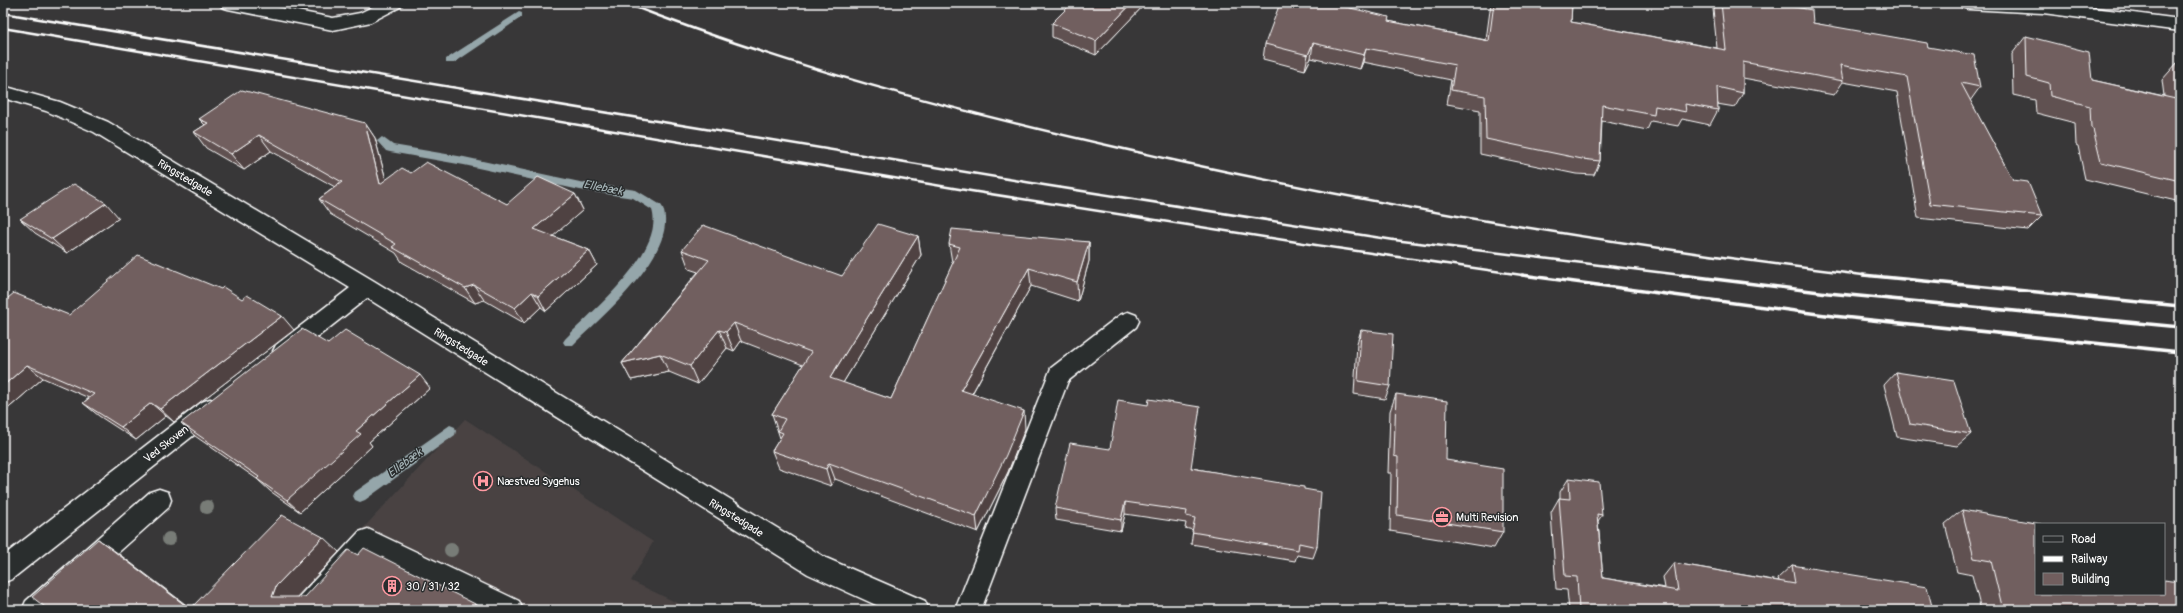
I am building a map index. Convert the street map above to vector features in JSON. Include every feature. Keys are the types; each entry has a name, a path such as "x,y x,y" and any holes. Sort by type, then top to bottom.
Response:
{"street":[{"path":"228,3 333,24 365,18 394,3"},
{"path":"1968,3 2043,7 2180,25"},
{"name":"Ringstedgade","path":"3,92 68,112 101,127 366,287 817,566 916,610"},
{"path":"267,365 366,287"},
{"path":"968,610 1059,375 1128,321"},
{"name":"Ved Skoven","path":"3,571 230,394"},
{"path":"35,610 159,500"},
{"path":"304,610 368,540 510,610"}],"shaded area":[{"name":"Næstved Sygehus","path":"465,419 653,542 631,581 692,610 287,610"}],"building":[{"path":"1072,3 1132,3 1096,41 1052,23"},
{"path":"1280,3 1329,3 1389,17 1388,21 1489,41 1494,3 1572,3 1571,22 1726,50 1721,3 1771,3 1812,10 1813,23 1927,43 1928,47 1974,55 1980,87 1961,83 2013,180 2028,182 2042,216 1930,204 1907,77 1840,65 1843,81 1743,62 1743,93 1717,87 1718,110 1685,104 1686,112 1655,106 1654,115 1602,105 1600,161 1582,159 1486,139 1485,96 1451,90 1455,65 1366,48 1364,55 1313,43 1308,55 1265,44"},
{"path":"2026,36 2089,52 2092,80 2180,100 2180,181 2101,162 2093,129 2091,128 2090,106 2050,96 2049,83 2027,77"},
{"path":"2177,63 2180,63 2180,79"},
{"path":"242,90 365,123 380,184 402,168 411,173 426,162 507,204 538,177 575,194 534,229 589,250 538,296 532,292 515,308 474,285 465,288 392,247 396,244 319,199 342,182 259,135 231,154 194,132 208,123 199,119"},
{"path":"74,184 106,203 52,239 20,219"},
{"path":"878,224 918,236 830,378 891,399 960,247 949,244 952,229 1089,242 1077,282 1029,268 961,390 1024,411 1006,455 976,516 829,463 826,469 772,451 783,433 778,431 785,419 772,414 811,352 734,323 726,332 719,330 690,366 660,354 622,363 709,260 682,250 703,225 842,276"},
{"path":"138,255 221,289 223,287 242,299 247,295 282,316 160,409 151,403 121,427 83,403 94,394 27,365 3,386 3,302 14,293 69,315"},
{"path":"302,329 328,344 345,330 420,375 356,431 361,434 287,500 257,479 259,477 181,423"},
{"path":"1361,330 1393,334 1390,386 1358,381"},
{"path":"1896,372 1954,381 1971,434 1910,424"},
{"path":"1396,394 1447,401 1446,460 1503,469 1503,532 1397,515 1398,457 1394,456"},
{"path":"1149,399 1200,407 1191,468 1304,487 1304,489 1321,492 1317,547 1299,543 1298,550 1192,532 1195,518 1186,516 1187,511 1125,502 1121,520 1055,508 1070,443 1110,449 1118,400 1148,405"},
{"path":"1569,478 1599,482 1602,515 1597,514 1603,578 1678,591 1674,563 1795,584 1792,565 1927,587 1933,610 1579,610 1577,577 1565,576 1559,498 1570,499"},
{"path":"1962,510 2035,523 2035,595 2165,595 2165,580 2180,582 2180,610 2003,610 1991,561 1974,558"},
{"path":"282,515 323,537 276,586 272,597 305,597 348,550 358,555 364,548 487,610 252,610 249,608 248,610 44,610 45,607 32,597 98,539 190,609"}],"waterway":[{"name":"Ellebæk","path":"450,61 519,15"},
{"name":"Ellebæk","path":"382,141 390,148 464,161 580,186 636,194 657,208 660,216 660,225 655,241 646,257 622,288 569,342"},
{"name":"Ellebæk","path":"360,496 450,431"}],"railway":[{"path":"625,3 747,47 809,67 935,103 1217,170 1310,189 1496,223 1683,252 1864,275"},
{"path":"3,13 1044,185 1394,240 1690,276"},
{"path":"3,28 971,191 1316,245 1523,275"},
{"path":"1523,275 1833,316 2180,352"},
{"path":"1523,275 1529,276"},
{"path":"1682,275 1828,293 2180,327"},
{"path":"1864,275 2180,306"},
{"path":"1864,275 1871,276"}],"place":[{"name":"Næstved Sygehus","path":"483,481"},
{"name":"Multi Revision","path":"1442,517"},
{"name":"30 / 31 / 32","path":"392,586"}]}
